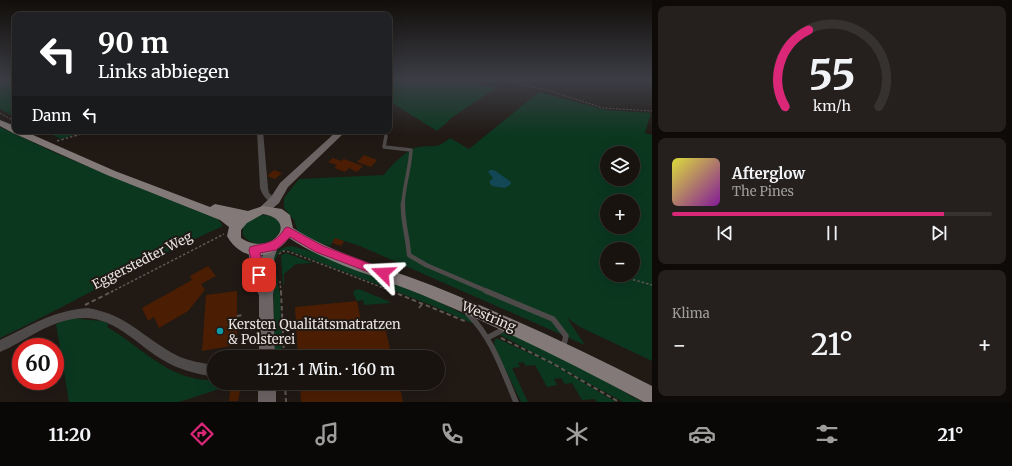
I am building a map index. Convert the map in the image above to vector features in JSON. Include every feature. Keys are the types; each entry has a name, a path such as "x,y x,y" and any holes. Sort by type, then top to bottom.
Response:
{"main road":[{"path":"0,123 12,129"},
{"path":"23,134 111,173 224,217 236,225"},
{"path":"264,210 274,201 284,185 294,178 339,134"},
{"path":"280,214 283,196 294,178"},
{"path":"186,202 247,214 264,210 280,214 288,224 288,230 276,250 268,258 269,282 266,294 267,350"},
{"path":"247,214 236,225 234,231 235,238 239,243 254,250 276,250"},
{"name":"Westring","path":"288,230 300,239 320,249 448,299 563,350 652,396"},
{"name":"Westring","path":"276,250 320,249"},
{"path":"254,250 260,284 266,294"},
{"path":"267,390 268,402"}],"street":[{"path":"260,134 264,188 266,194 274,201"},
{"path":"0,346 58,318 72,314 87,313 105,316 118,321 170,358 192,367 207,370"}],"lane":[{"path":"386,136 384,147 411,150 410,167 404,186 402,216 408,237 409,255 426,265 553,319 566,336 563,350"},
{"path":"448,299 474,318 481,328 490,336 516,402"},
{"path":"490,336 510,326"}],"path":[{"path":"571,98 603,108 652,111"},
{"path":"0,113 12,120"},
{"path":"52,139 57,141 83,134"},
{"name":"Eggerstedter Weg","path":"72,314 105,294 226,233"},
{"path":"276,250 280,253 286,251 290,252 423,303 481,328"},
{"path":"279,278 282,290 284,350"},
{"path":"640,282 652,285"},
{"path":"419,308 423,303"},
{"path":"237,316 243,315"},
{"path":"490,336 550,362 619,402"},
{"path":"285,390 286,402"}],"green space":[{"path":"0,98 12,98 12,115 0,109"},
{"path":"392,98 481,98 454,116 437,131 392,103"},
{"path":"532,98 560,98 606,110 651,113 645,133 652,135 652,361 580,327 567,318 585,345 360,246 335,238 330,246 308,239 298,232 294,220 284,208 284,198 299,179 384,175 405,154 414,148 437,146 450,138 469,149"},
{"path":"0,127 12,133 12,134 15,134 60,155 218,219 223,226 167,253 0,338"},
{"path":"50,134 77,134 61,139"},
{"path":"259,215 266,215 275,218 280,223 281,227 275,238 258,244 247,240 243,235 243,228 247,222"},
{"path":"292,246 310,251 429,297 467,316 474,324 431,305 288,250 279,252 274,262 274,256 278,251"},
{"path":"286,253 313,263 296,264 284,274 283,285 281,255"},
{"path":"275,267 280,295 282,350 275,350 273,268"},
{"path":"359,289 390,303 364,305 363,300 357,301 353,293 355,290"},
{"path":"69,318 102,321 109,324 107,327 157,362 184,375 207,380 207,390 216,390 179,402 69,402 64,372 64,338 58,338 56,324"},
{"path":"508,332 596,376 642,402 623,402 499,334"},
{"path":"496,338 547,361 616,402 597,402 595,399 582,400 572,383 565,384 561,378 554,379 557,385 547,387 535,365 526,366 523,362 518,363 520,367 512,368 528,402 521,402 495,348 494,342"}],"water":[{"path":"490,170 494,170 511,182 511,184 505,188 492,186 489,182 493,178 488,172"}],"building":[{"path":"364,155 377,160 371,167 357,162"},
{"path":"333,158 341,161 344,159 363,166 357,172 349,168 345,172 334,168 337,165 328,162"},
{"path":"274,170 282,173 275,179 267,176"},
{"path":"335,238 344,241 341,246 332,243"},
{"path":"208,266 216,276 201,284 205,290 188,311 159,328 154,317 148,321 142,308 192,280 190,276"},
{"name":"Kersten Qualitätsmatratzen & Polsterei","path":"237,291 237,345 202,351 206,295"},
{"path":"357,301 361,321 383,319 390,350 298,350 295,307"},
{"path":"300,390 400,390 403,402 301,402"},
{"path":"230,391 240,391 238,401 229,401"}],"place":[{"name":"Kersten Qualitätsmatratzen & Polsterei","path":"220,331"}],"route":[{"path":"259,275 254,250 263,250 280,243 288,230 300,239 320,249 383,273"}]}
